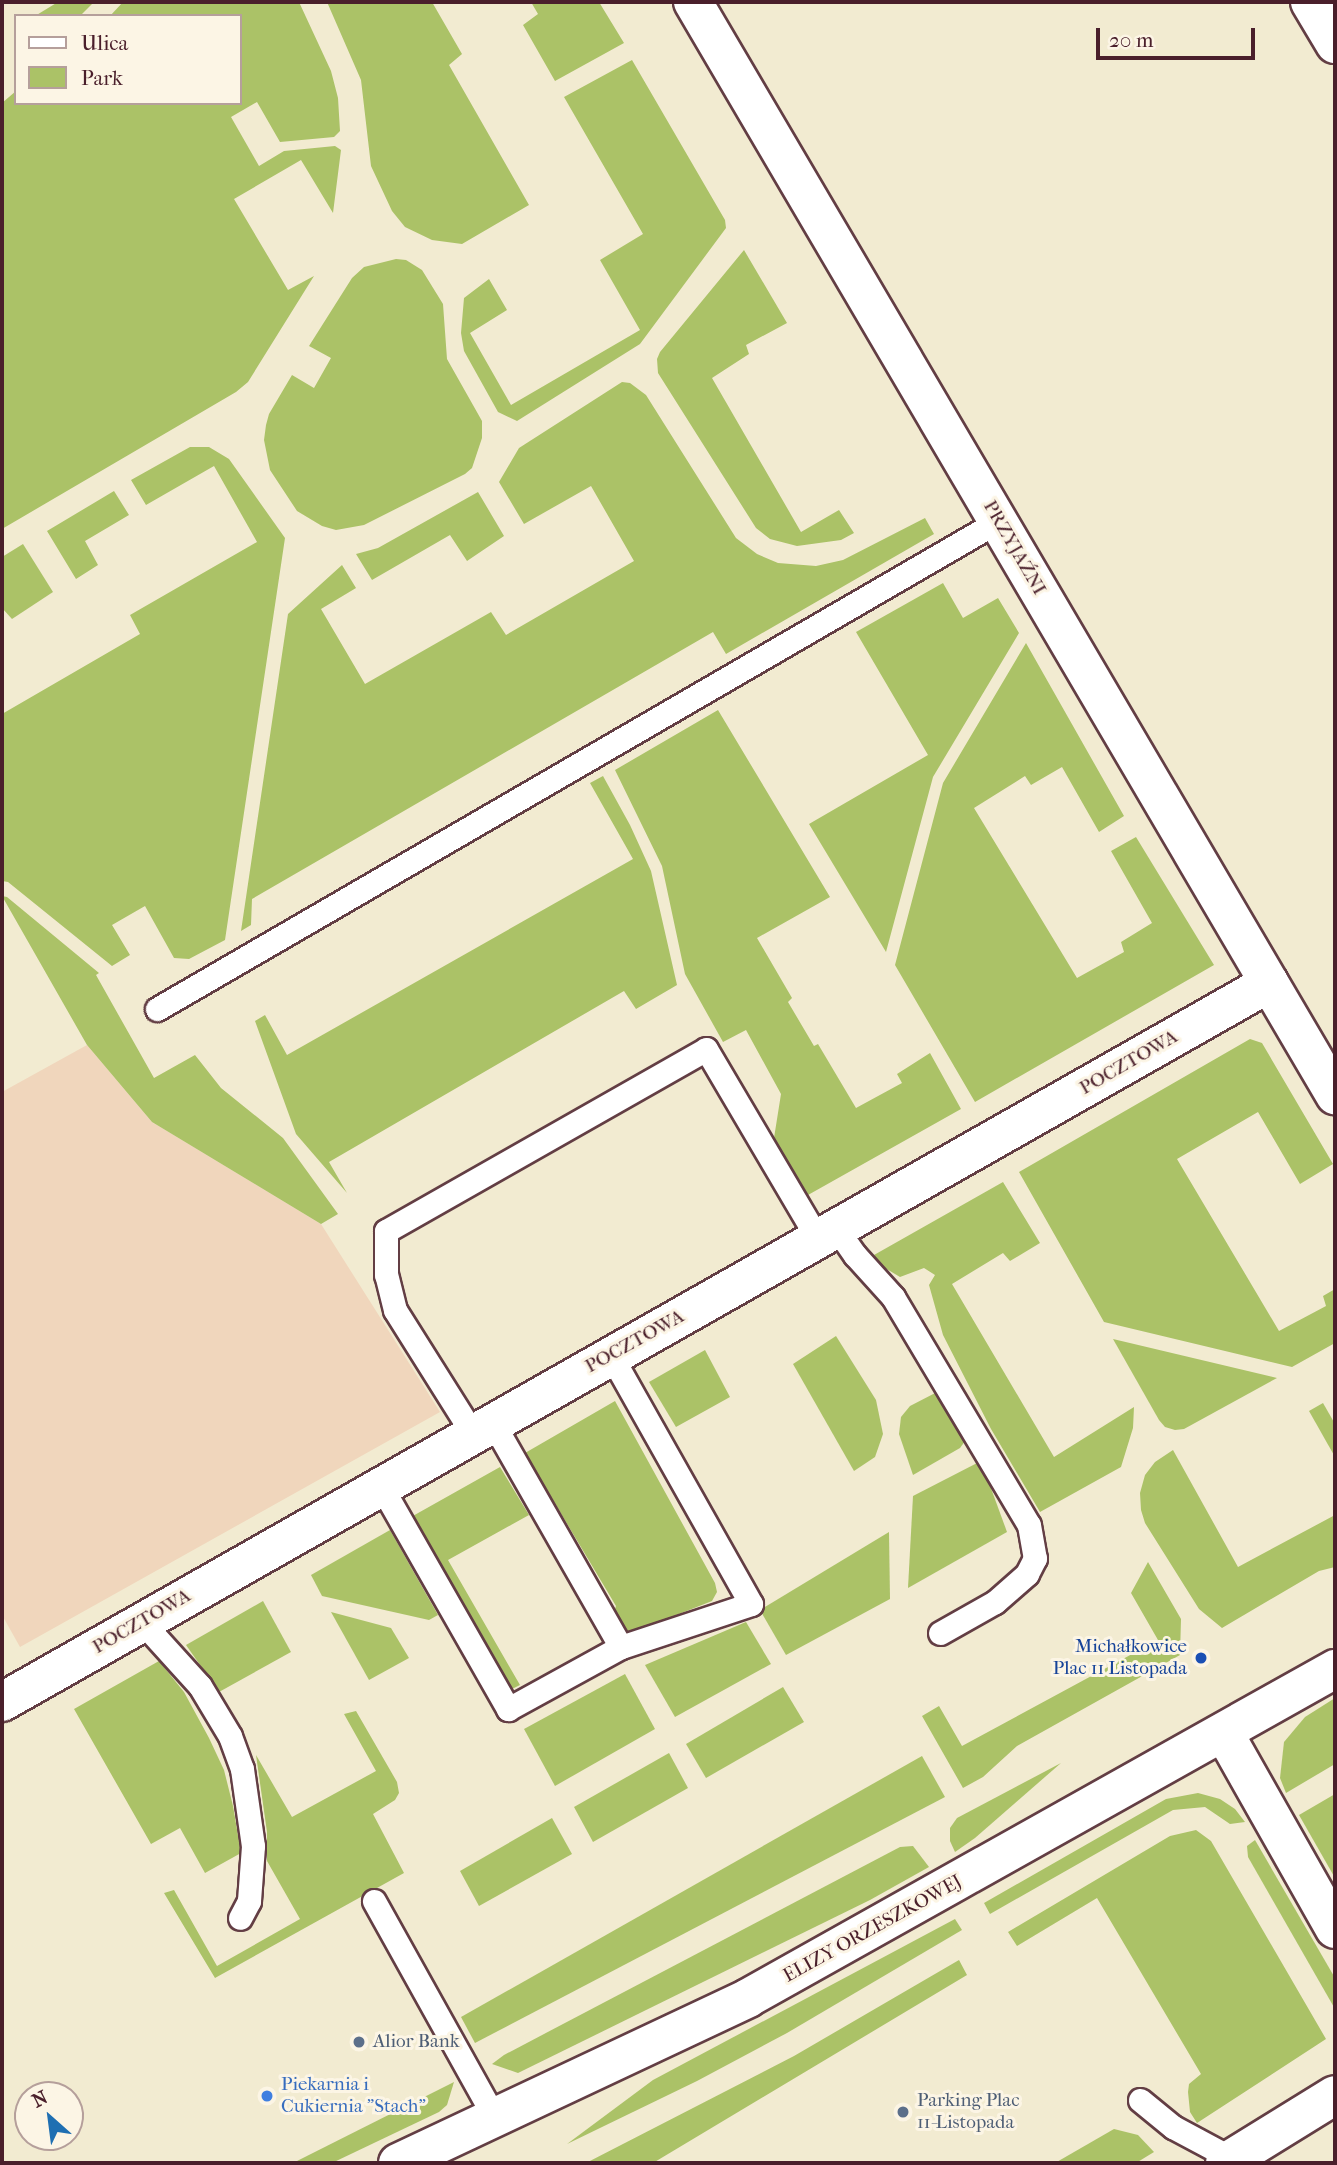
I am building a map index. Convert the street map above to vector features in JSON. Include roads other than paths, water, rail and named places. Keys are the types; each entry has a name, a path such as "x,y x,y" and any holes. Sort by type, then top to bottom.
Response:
{"street":[{"name":"PRZYJAŹNI","path":"693,2 1335,1095"},
{"path":"1310,2 1335,44"},
{"name":"POCZTOWA","path":"2,1702 1269,983"},
{"name":"ELIZY ORZESZKOWEJ","path":"398,2163 748,1998 1335,1669"},
{"path":"1224,1733 1335,1928"},
{"path":"1228,2161 1335,2095"}],"lane":[{"path":"157,1009 998,521"},
{"path":"621,1647 483,1429 395,1310 386,1275 386,1231 706,1049 827,1233 855,1255 893,1297 1029,1525 1035,1558 1027,1574 995,1602 940,1633"},
{"path":"381,1486 508,1709 621,1647 751,1605 611,1356"},
{"path":"142,1622 200,1685 230,1736 242,1769 253,1846 249,1901 240,1918"},
{"path":"374,1901 495,2118"},
{"path":"1140,2100 1173,2127 1228,2161"}],"place":[{"name":"Michałkowice Plac 11 Listopada","path":"1201,1658"},
{"name":"Alior Bank","path":"359,2042"},
{"name":"Piekarnia i Cukiernia \"Stach\"","path":"267,2096"},
{"name":"Parking Plac 11-Listopada","path":"903,2112"}]}
